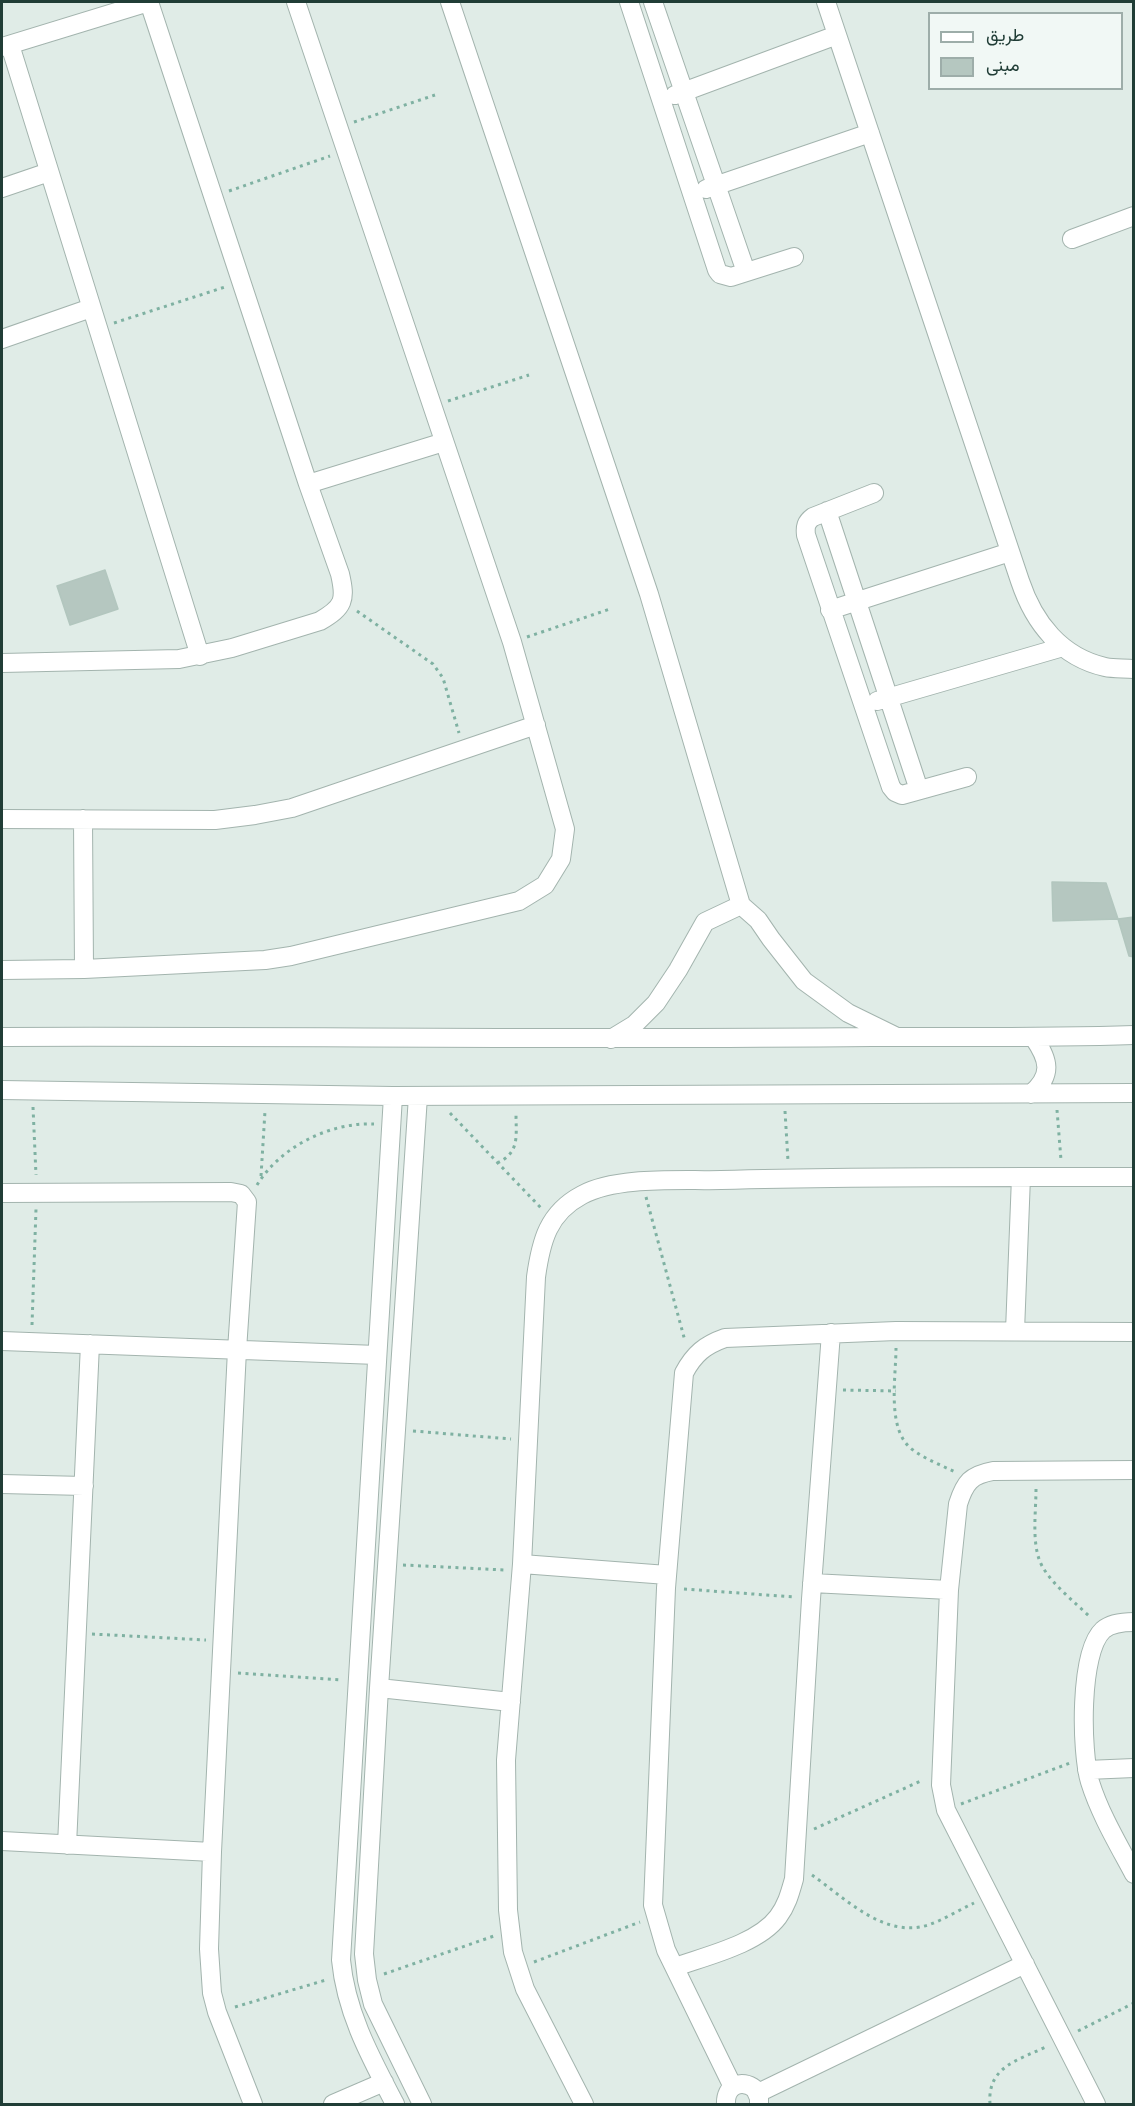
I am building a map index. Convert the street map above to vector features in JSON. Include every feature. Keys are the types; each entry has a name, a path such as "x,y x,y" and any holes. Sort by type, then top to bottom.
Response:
{"street":[{"path":"2,663 140,661 200,656 321,621 336,612 343,602 340,574 308,484 149,2 6,46 49,172 200,656"},
{"path":"2,970 84,969 265,960 291,956 519,901 545,885 561,859 565,829 512,642 296,2"},
{"path":"450,2 649,594 741,905 758,920 804,981 848,1013 897,1037"},
{"path":"629,2 717,270 725,277 731,278 794,258"},
{"path":"653,2 746,272"},
{"path":"826,2 1010,552 1032,611 1040,624 1063,648 1092,664 1108,668 1134,669"},
{"path":"662,100 837,35"},
{"path":"693,194 870,133"},
{"path":"2,188 49,172"},
{"path":"1072,239 1134,216"},
{"path":"2,339 91,308"},
{"path":"308,484 444,442"},
{"path":"874,493 807,521 805,528 830,610 891,787 895,792 902,795 967,777"},
{"path":"827,511 919,790"},
{"path":"830,610 1010,552"},
{"path":"863,705 1063,648"},
{"path":"2,819 215,820 255,815 292,808 536,725"},
{"path":"82,819 84,969"},
{"path":"609,1040 634,1025 656,1003 705,922 741,905"},
{"path":"2,1037 232,1036 609,1040 1034,1038 1134,1035"},
{"path":"1031,1094 1040,1086 1046,1075 1047,1064 1044,1052 1034,1038"},
{"path":"2,1090 393,1096 1134,1094"},
{"path":"393,1096 341,1940 342,1976 354,2022 395,2104"},
{"path":"422,2104 373,2004 364,1954 397,1429 425,1096"},
{"path":"1015,1331 1021,1177"},
{"path":"584,2104 525,1989 513,1952 510,1931 506,1760 522,1568 536,1277 539,1255 552,1220 560,1209 604,1186 642,1182 790,1178 1134,1177"},
{"path":"2,1193 231,1192 241,1194 247,1202 222,1641 212,1852 210,1971 217,2012 254,2104"},
{"path":"733,2086 666,1950 653,1905 667,1581 684,1373 690,1360 712,1342 725,1338 896,1331 1134,1332"},
{"path":"675,1967 742,1943 761,1933 777,1918 788,1900 794,1879 831,1333"},
{"path":"2,1341 377,1355"},
{"path":"67,1845 90,1344"},
{"path":"1096,2104 946,1810 942,1796 942,1772 949,1590 958,1504 970,1480 981,1473 993,1471 1134,1470"},
{"path":"2,1484 84,1486"},
{"path":"367,1508 392,1509"},
{"path":"522,1568 667,1581"},
{"path":"812,1591 949,1590"},
{"path":"1134,1622 1111,1625 1103,1630 1095,1642 1089,1659 1084,1716 1086,1763 1094,1794 1134,1874"},
{"path":"379,1688 511,1702"},
{"path":"1086,1763 1134,1768"},
{"path":"347,1831 371,1834"},
{"path":"2,1841 212,1852"},
{"path":"726,2104 726,2095 733,2086 747,2084 755,2089 758,2099 1025,1964"},
{"path":"333,2104 384,2082"}],"path":[{"path":"338,128 435,95"},
{"path":"213,196 346,150"},
{"path":"98,328 241,281"},
{"path":"432,406 529,375"},
{"path":"343,602 433,664 442,678 464,749"},
{"path":"512,642 610,609"},
{"path":"32,1342 36,1193 33,1091"},
{"path":"261,1178 266,1093"},
{"path":"1055,1094 1063,1177"},
{"path":"784,1095 790,1178"},
{"path":"425,1096 497,1163 552,1220"},
{"path":"497,1163 507,1158 514,1150 516,1096"},
{"path":"247,1202 261,1178 278,1160 319,1134 367,1124 391,1125"},
{"path":"642,1182 690,1360"},
{"path":"896,1331 897,1429 903,1442 913,1451 970,1480"},
{"path":"827,1390 896,1391"},
{"path":"397,1429 529,1441"},
{"path":"1036,1471 1039,1558 1051,1578 1103,1630"},
{"path":"388,1564 522,1568"},
{"path":"667,1581 812,1591"},
{"path":"77,1633 222,1641"},
{"path":"221,1671 357,1681"},
{"path":"946,1810 1086,1763"},
{"path":"796,1837 942,1772"},
{"path":"795,1862 871,1918 889,1925 908,1928 927,1925 990,1896"},
{"path":"518,1968 656,1916"},
{"path":"367,1980 510,1931"},
{"path":"217,2012 342,1976"}],"building":[{"path":"105,570 118,609 70,625 57,586"},
{"path":"1052,882 1106,883 1118,919 1053,921"},
{"path":"1134,917 1134,957 1129,956 1118,919"}]}
